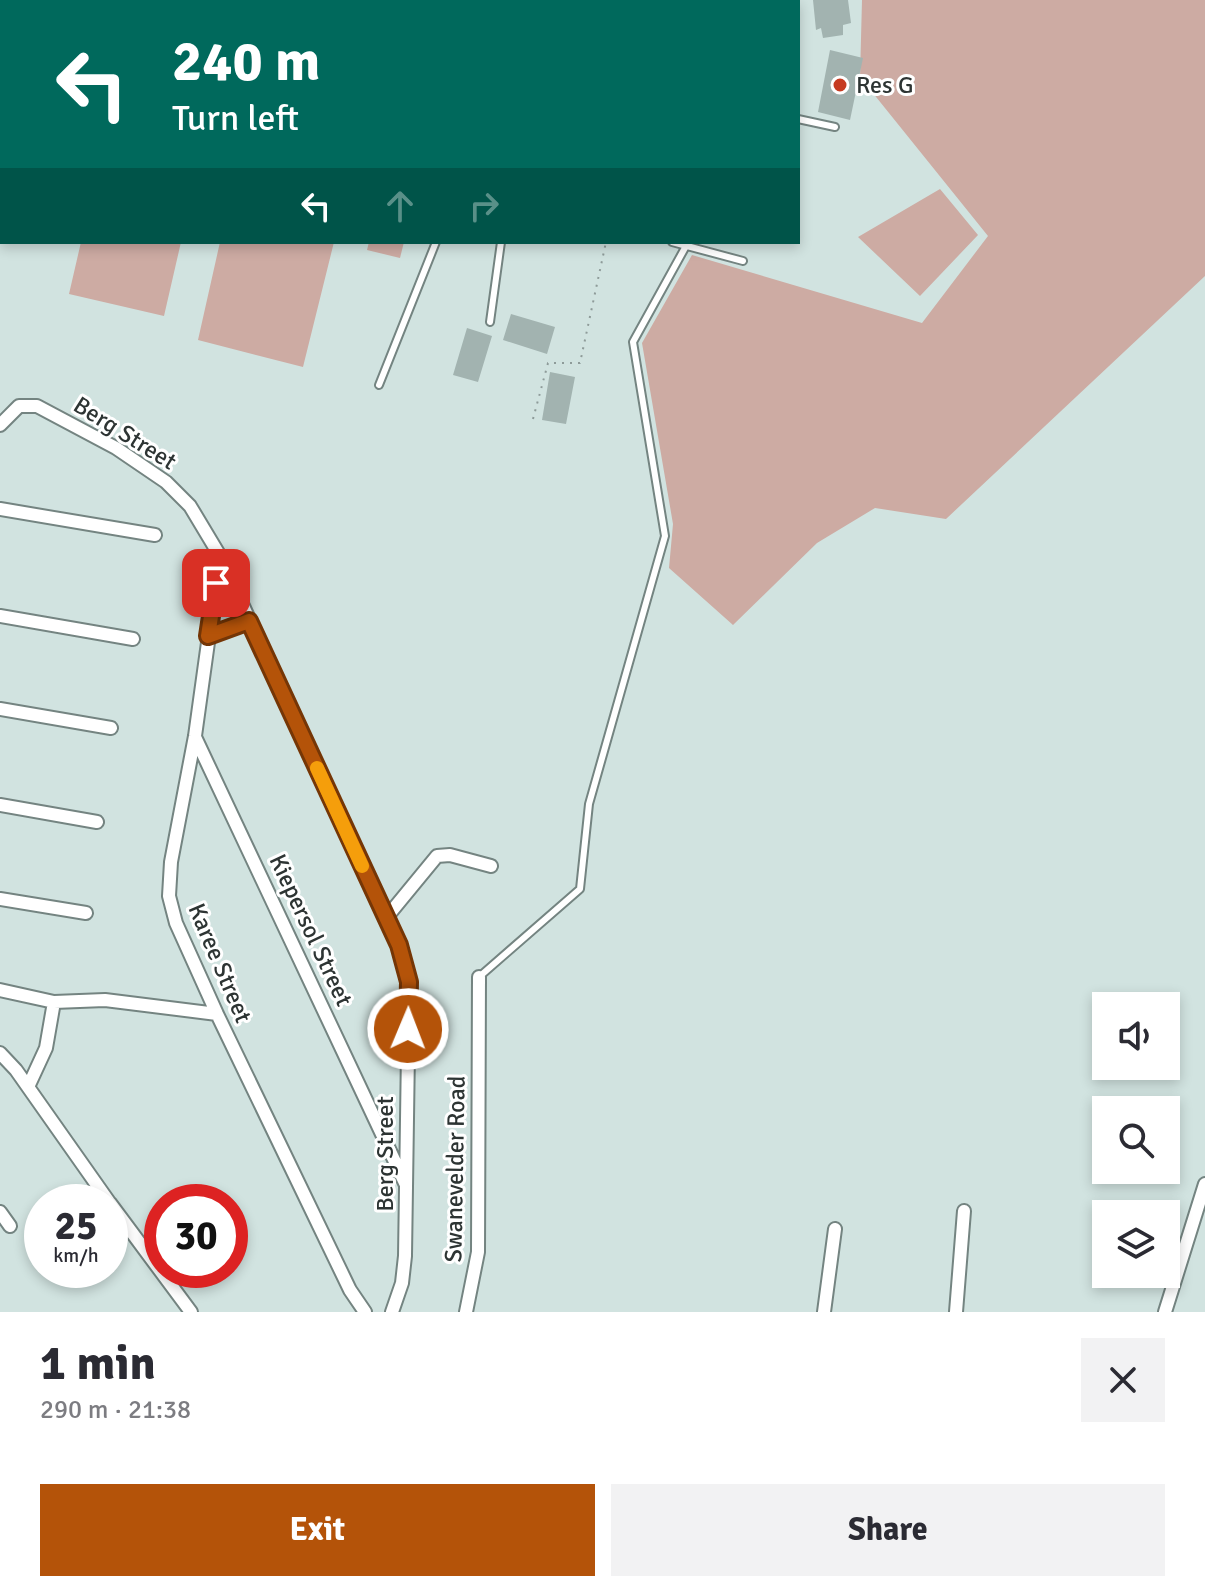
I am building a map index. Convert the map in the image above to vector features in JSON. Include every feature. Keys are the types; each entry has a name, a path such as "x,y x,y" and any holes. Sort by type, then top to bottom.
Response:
{"street":[{"name":"Berg Street","path":"0,425 19,406 32,404 116,448 177,492 190,506 220,556 399,945 409,982 406,1186 404,1270 392,1312"},
{"path":"0,509 155,535"},
{"name":"Karee Street","path":"220,556 195,736 171,862 169,896 176,923 217,1014 350,1290 365,1312"},
{"path":"0,616 133,639"},
{"path":"208,636 249,621"},
{"path":"0,709 111,728"},
{"name":"Kiepersol Street","path":"195,736 406,1186"},
{"path":"0,805 97,822"},
{"path":"386,918 437,856 450,855 491,866"},
{"path":"0,899 86,913"},
{"name":"Swanevelder Road","path":"466,1312 478,1252 479,977"},
{"path":"0,990 54,1002 105,1000 217,1014"},
{"path":"28,1087 46,1048 54,1002"},
{"path":"0,1053 97,1184"},
{"path":"1165,1312 1205,1184"},
{"path":"956,1312 964,1211"},
{"path":"0,1212 10,1226"},
{"path":"128,1227 191,1312"},
{"path":"824,1312 835,1229"}],"lane":[{"path":"800,119 835,127"},
{"path":"379,385 435,244"},
{"path":"490,322 501,244"},
{"path":"679,244 743,261"},
{"path":"479,977 580,889 589,804 665,536 633,342 686,246"}],"path":[{"path":"533,419 548,363 580,363 606,244"}],"shaded area":[{"path":"862,0 1205,0 1205,276 946,519 875,508 817,543 733,625 669,568 673,524 642,343 692,255 922,323 988,236 860,77"},
{"path":"940,189 978,235 920,296 858,237"},
{"path":"81,244 181,244 164,316 69,294"},
{"path":"220,244 334,244 303,367 198,340"},
{"path":"368,244 404,244 400,258 367,250"}],"building":[{"path":"813,0 848,0 851,23 843,25 843,35 823,38 821,28 816,30"},
{"name":"Res G","path":"830,50 863,58 850,120 818,112"},
{"path":"511,314 555,327 547,354 503,340"},
{"path":"467,328 492,336 478,382 453,375"},
{"path":"550,372 575,377 566,424 542,420"}],"slow traffic":[{"path":"317,768 362,866"}],"place":[{"name":"Res G","path":"840,85"}],"route":[{"path":"216,583 208,636 249,621 399,945 409,982 408,1029"}]}
